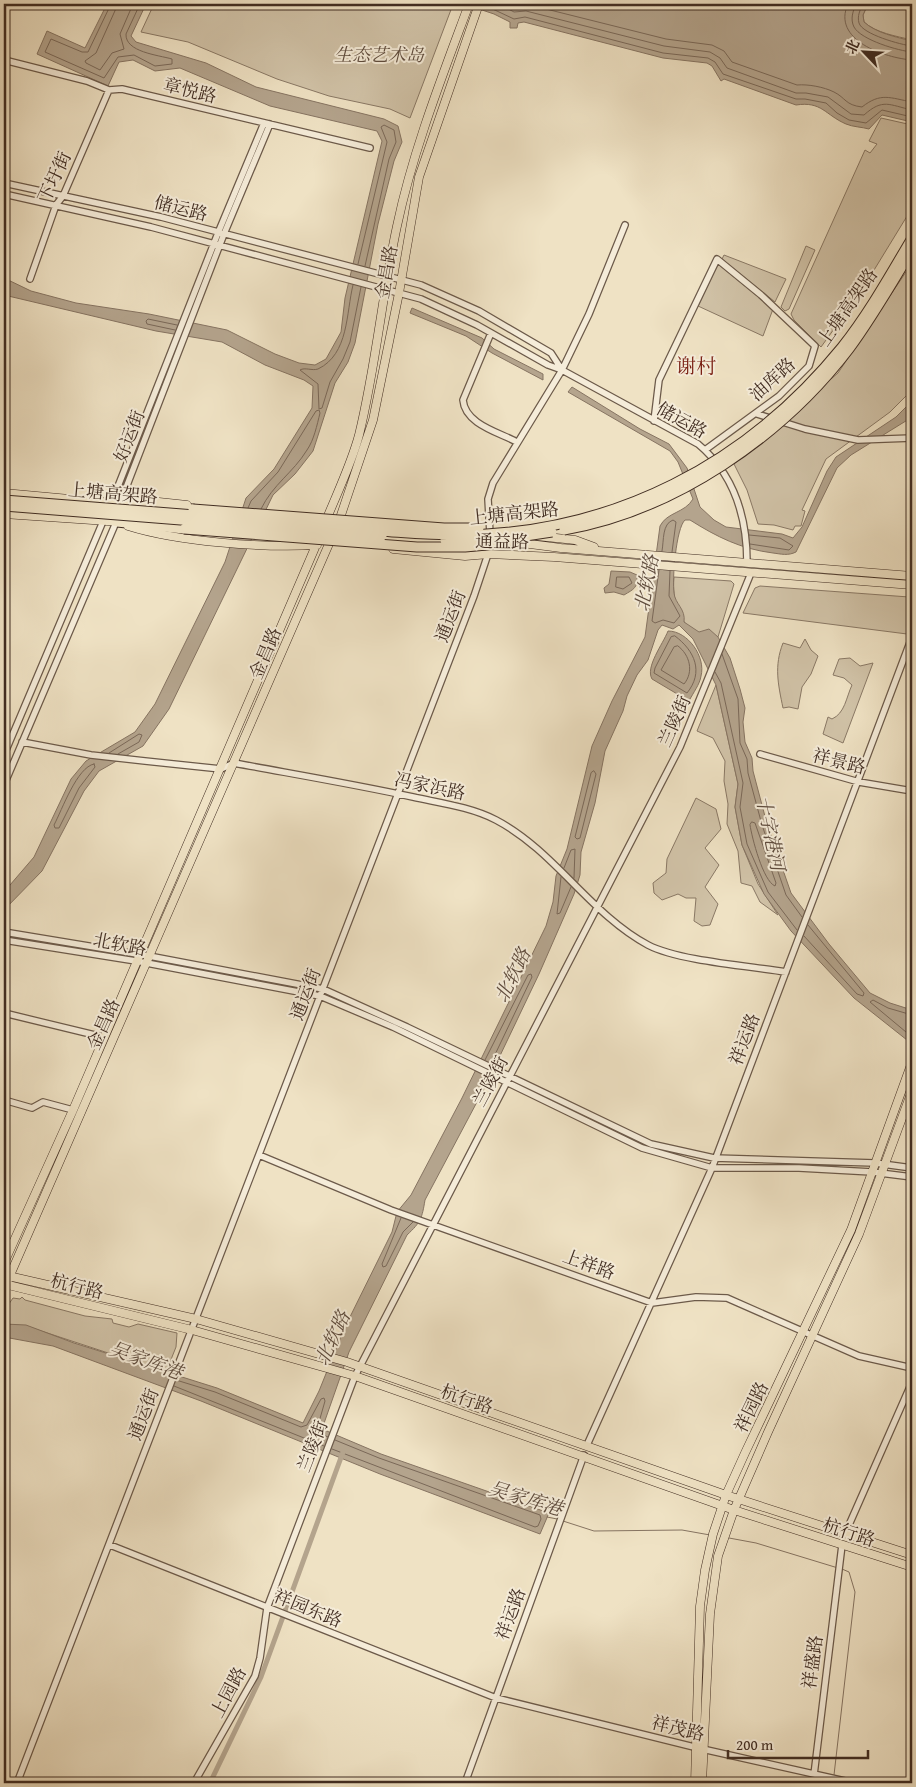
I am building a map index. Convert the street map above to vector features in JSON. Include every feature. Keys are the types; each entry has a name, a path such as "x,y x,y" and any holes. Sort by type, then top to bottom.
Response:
{"highway":[{"name":"上塘高架路","path":"4,500 464,535 557,525 616,509 675,484 704,468 761,428 795,398 844,344 912,238"},
{"name":"上塘高架路","path":"4,506 280,530 467,541 519,537 580,527 618,515 698,481 767,433 828,374 863,328 912,250"},
{"path":"116,503 444,528 557,525"},
{"path":"117,522 416,547 485,546 519,537"}],"main road":[{"name":"金昌路","path":"4,1263 73,1110 103,1036 221,768 345,478 359,436 375,362 396,227 409,174 469,4"},
{"name":"金昌路","path":"5,1286 7,1275 146,964 339,521 373,420 399,293 419,177 479,4"},
{"path":"4,493 116,503"},
{"name":"通益路","path":"116,503 140,500 266,515 326,519 434,531 528,545 912,576"},
{"name":"通益路","path":"4,514 117,522 147,522 290,535 317,544 465,556 489,554 912,585"},
{"path":"339,521 490,530 575,540 605,551"},
{"path":"117,522 163,533 252,544 317,544"},
{"name":"祥园路","path":"702,1783 700,1606 709,1549 726,1496 844,1246 912,1062"},
{"name":"祥园路","path":"695,1783 701,1749 712,1596 718,1556 734,1510 858,1234 912,1091"},
{"name":"杭行路","path":"7,1275 196,1319 360,1366 587,1445 726,1496 912,1555"},
{"name":"杭行路","path":"5,1286 192,1330 343,1372 584,1455 734,1510 912,1567"}],"street":[{"name":"章悦路","path":"4,60 87,80 109,90 122,89 370,148"},
{"name":"下圩街","path":"30,279 56,205 63,196 109,90"},
{"name":"好运街","path":"4,755 103,521 116,503 182,342 221,233 267,124"},
{"name":"储运路","path":"4,183 221,233 429,288 479,311 550,353 562,370"},
{"name":"储运路","path":"4,194 217,244 346,280 386,289 421,299 491,333 654,421 705,450 712,456 736,492 743,517 747,563"},
{"name":"通运街","path":"17,1783 489,554 491,539 488,499 502,466 562,370 589,314 625,225"},
{"name":"好运街","path":"4,785 117,522 116,503 217,244"},
{"name":"油库路","path":"654,421 659,380 717,259 761,295 815,346 809,366 779,396 757,414 705,450"},
{"path":"491,333 463,400 464,409 470,418 517,442"},
{"path":"757,414 806,429 858,440 912,438"},
{"name":"兰陵街","path":"267,1608 355,1376 680,746 751,573"},
{"name":"祥运路","path":"587,1445 712,1168 714,1158 859,782 912,637"},
{"name":"冯家浜路","path":"22,742 121,759 221,768 234,764 398,794 474,811 495,819 510,828 553,862 622,928 650,946 689,957 786,972"},
{"name":"祥景路","path":"760,754 859,782 912,790"},
{"name":"北软路","path":"4,932 138,958 146,964 320,996 393,1027 642,1148 712,1168 872,1172 912,1177"},
{"name":"北软路","path":"4,940 138,958 149,956 323,990 510,1076"},
{"path":"4,1012 103,1036"},
{"path":"510,1076 651,1144 714,1158 875,1163 912,1168"},
{"path":"4,1100 32,1108 43,1102 73,1110"},
{"name":"上祥路","path":"259,1155 391,1210 652,1303 696,1297 727,1298 859,1356 912,1368"},
{"path":"845,1534 912,1382"},
{"name":"祥运路","path":"465,1783 584,1455"},
{"name":"祥园东路","path":"110,1545 496,1698"},
{"name":"祥盛路","path":"813,1783 812,1774 842,1545"},
{"name":"上园路","path":"194,1783 255,1676 260,1658 267,1608"},
{"name":"祥茂路","path":"496,1698 701,1749 854,1783"}],"green space":[{"name":"生态艺术岛","path":"154,4 439,4 452,7 410,118 390,109 329,96 277,79 188,42 141,32"},
{"path":"868,4 912,4 912,40 880,31 864,22 863,15"},
{"path":"881,118 912,125 912,208 860,293 821,347 794,320 791,314 865,150 870,153 877,144 869,141"},
{"path":"806,246 815,250 789,309 785,311 781,307"},
{"path":"724,255 786,279 775,302 722,259"},
{"path":"912,263 912,390 890,412 826,459 802,510 805,511 801,526 795,526 793,530 774,525 758,524 747,490 734,464 792,417 829,378 831,379 838,373"},
{"path":"718,264 773,309 763,336 698,306"},
{"path":"674,577 731,581 734,584 718,637 699,634 692,630 681,618 675,602"},
{"path":"760,586 909,597 912,598 912,618 907,634 743,613 755,588"},
{"path":"805,639 811,650 818,656 811,674 802,687 798,709 783,708 778,675 780,651 783,643 800,648"},
{"path":"850,658 860,666 873,663 843,743 823,734 828,717 832,719 840,713 845,705 852,685 844,678 833,675 839,659"},
{"path":"716,685 738,784 735,807 742,845 758,884 778,915 760,902 752,886 741,883 738,851 727,824 728,804 724,781 725,761 713,738 697,731"},
{"path":"696,798 716,809 721,829 705,848 719,865 705,887 718,904 710,925 702,926 694,921 696,898 686,898 678,894 662,900 654,893 653,883 666,873 667,859"},
{"path":"22,1297 25,1300 85,1316 112,1319 113,1323 129,1327 138,1324 177,1333 176,1347 166,1372 26,1326 4,1324 4,1311 13,1298 20,1299"}],"water":[{"path":"107,4 146,4 131,36 136,42 206,63 256,87 384,119 398,126 402,142 394,161 378,224 355,343 348,362 335,383 313,451 295,474 273,495 169,709 143,746 99,771 84,791 42,871 4,910 4,892 34,857 71,779 86,761 135,732 155,704 225,562 246,498 274,469 312,408 313,386 304,380 265,365 222,342 156,331 4,295 4,278 31,291 76,303 149,314 227,330 275,354 299,363 315,365 326,359 341,332 345,298 382,141 377,131 270,106 180,68 155,71 133,60 119,62 108,86 37,54 47,31 85,48"},
{"path":"464,4 868,4 863,15 864,22 880,32 912,41 912,122 882,115 869,129 852,126 818,107 805,104 796,105 724,79 721,81 712,66 707,63 663,58 524,22 518,23 517,28 510,28 510,22 494,14"},
{"path":"412,308 482,338 494,349 543,374 543,380 492,353 466,336 410,313"},
{"path":"572,387 640,429 669,444 687,468 700,507 714,520 726,527 782,534 793,538 802,527 827,471 836,457 896,417 912,401 912,414 909,419 851,455 837,468 796,552 782,554 750,549 720,537 690,520 685,520 677,543 674,586 675,597 683,614 684,622 699,632 709,629 718,637 730,658 745,708 743,722 745,742 752,758 753,771 767,824 791,893 829,944 870,993 890,1003 912,1010 912,1044 854,998 791,931 764,894 742,845 735,807 738,784 716,685 693,639 679,625 673,629 662,625 658,630 648,660 637,675 627,696 623,711 605,751 595,803 581,852 580,875 574,894 539,974 486,1085 425,1200 420,1219 407,1235 349,1352 322,1429 381,1454 549,1513 540,1534 380,1474 201,1401 53,1346 4,1337 4,1324 26,1325 74,1343 217,1388 303,1423 319,1391 344,1329 392,1232 397,1212 411,1195 462,1098 546,926 553,902 556,876 567,849 592,746 612,701 645,637 660,526 667,518 690,504 693,499 678,462 670,451 568,392"},
{"path":"611,571 630,572 637,575 635,588 624,595 614,592 605,593 604,588 609,584"},
{"path":"668,631 682,635 689,640 701,661 700,679 689,701 652,679 650,674 653,662"}],"waterway":[{"path":"210,1783 261,1677 343,1452"},
{"name":"吴家库港","path":"547,1517 557,1519"},
{"name":"吴家库港","path":"563,1521 594,1531 682,1530 710,1535"},
{"name":"吴家库港","path":"729,1538 756,1543 838,1568"},
{"name":"吴家库港","path":"834,1775 855,1592 849,1572 842,1569"}],"district":[{"name":"谢村","path":"696,365"}],"water label":[{"name":"十字港河","path":"771,833"}]}
